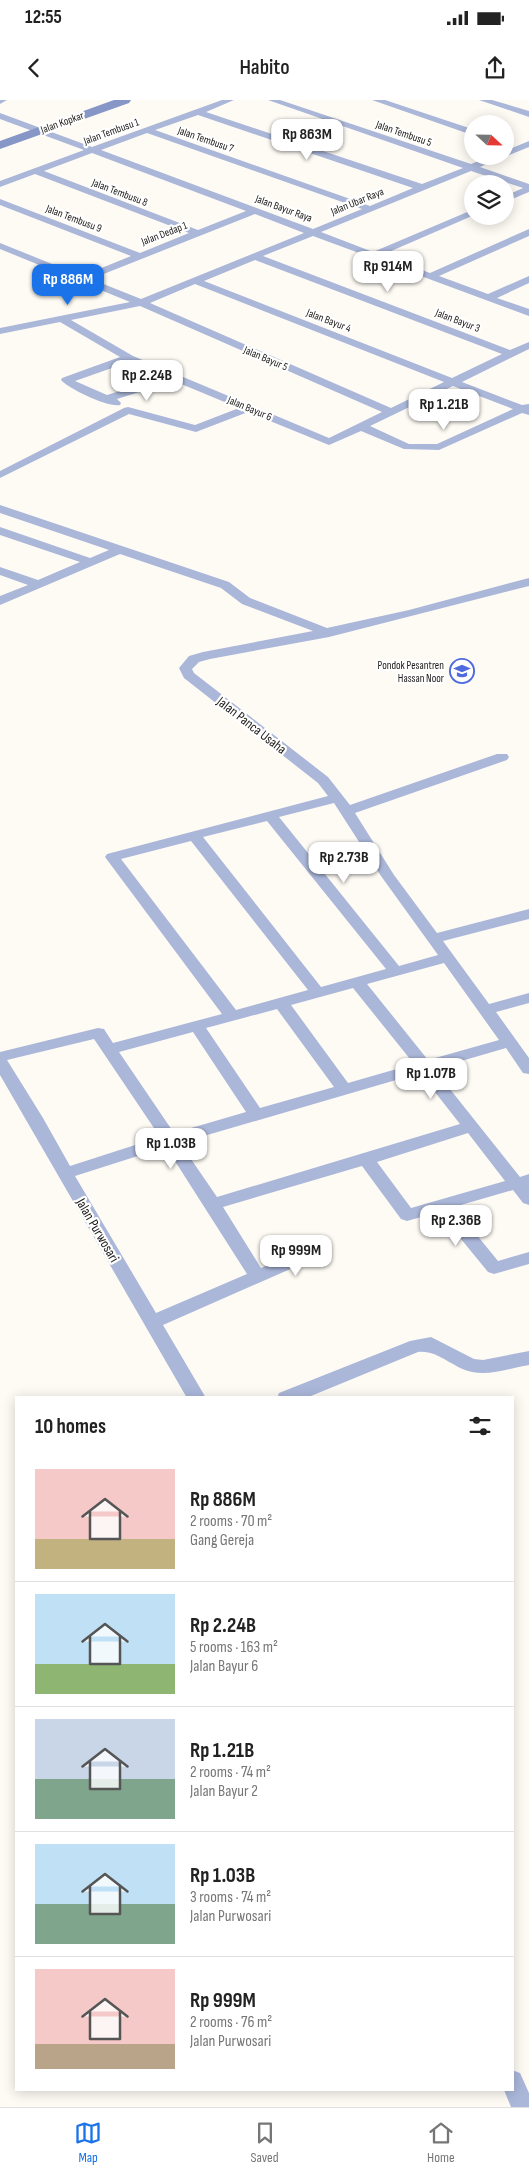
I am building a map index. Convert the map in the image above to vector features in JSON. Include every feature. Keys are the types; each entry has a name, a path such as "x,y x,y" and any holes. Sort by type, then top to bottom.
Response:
{"street":[{"name":"Jalan Kopkar","path":"0,145 35,128 104,100"},
{"name":"Jalan Kopkar","path":"0,136 35,128 125,100"},
{"name":"Jalan Tembusu 1","path":"0,184 230,100"},
{"name":"Jalan Tembusu 5","path":"272,100 529,188"},
{"path":"376,100 464,129"},
{"path":"483,100 529,114"},
{"path":"198,112 423,188"},
{"name":"Jalan Bayur Raya","path":"0,116 529,313"},
{"name":"Jalan Tembusu 7","path":"146,130 371,209"},
{"path":"514,151 526,147"},
{"name":"Jalan Ubar Raya","path":"141,304 479,165"},
{"name":"Jalan Tembusu 8","path":"35,171 197,233"},
{"path":"514,195 529,188"},
{"name":"Jalan Tembusu 9","path":"0,202 139,256"},
{"name":"Jalan Dedap 1","path":"83,279 254,211"},
{"path":"374,255 464,216"},
{"path":"430,276 529,232"},
{"name":"Jalan Bayur 5","path":"0,246 83,279 390,412"},
{"name":"Jalan Bayur 3","path":"256,256 511,354"},
{"path":"488,298 529,279"},
{"name":"Jalan Bayur 4","path":"196,281 453,382"},
{"path":"0,331 141,304"},
{"name":"Jalan Bayur 6","path":"64,320 129,358 329,442 362,427"},
{"path":"362,427 529,345"},
{"path":"129,358 66,380 79,388 107,398 128,410 196,429 249,408"},
{"path":"107,398 175,377"},
{"path":"453,382 527,409"},
{"path":"362,427 408,447 439,447 527,409"},
{"path":"0,475 128,410"},
{"path":"0,509 224,585 246,601 329,633"},
{"path":"0,531 91,562"},
{"path":"0,601 121,549"},
{"path":"0,571 38,584"},
{"name":"Jalan Panca Usaha","path":"529,582 329,633 200,657 188,663 185,668 189,675 323,780 347,811 388,876 529,1069"},
{"path":"347,811 502,757"},
{"path":"232,1016 112,857 337,798"},
{"path":"270,815 396,972"},
{"path":"194,835 318,993"},
{"path":"435,938 529,914"},
{"path":"108,1050 448,957"},
{"path":"357,982 471,1126 523,1182 529,1199"},
{"path":"485,1010 529,998"},
{"path":"281,1003 344,1090"},
{"path":"197,1026 256,1115"},
{"path":"0,1057 98,1033 213,1204 257,1276"},
{"path":"66,1173 170,1140 509,1042"},
{"name":"Jalan Purwosari","path":"0,1062 35,1118 196,1396"},
{"path":"213,1204 471,1126"},
{"path":"366,1159 407,1216 523,1182"},
{"path":"443,1205 494,1268 529,1258"},
{"path":"152,1322 323,1248"},
{"path":"291,1396 416,1346 431,1344 470,1365 483,1367 529,1358"},
{"path":"514,2086 523,2107"}],"place":[{"name":"Pondok Pesantren Hassan Noor","path":"462,671"}]}
